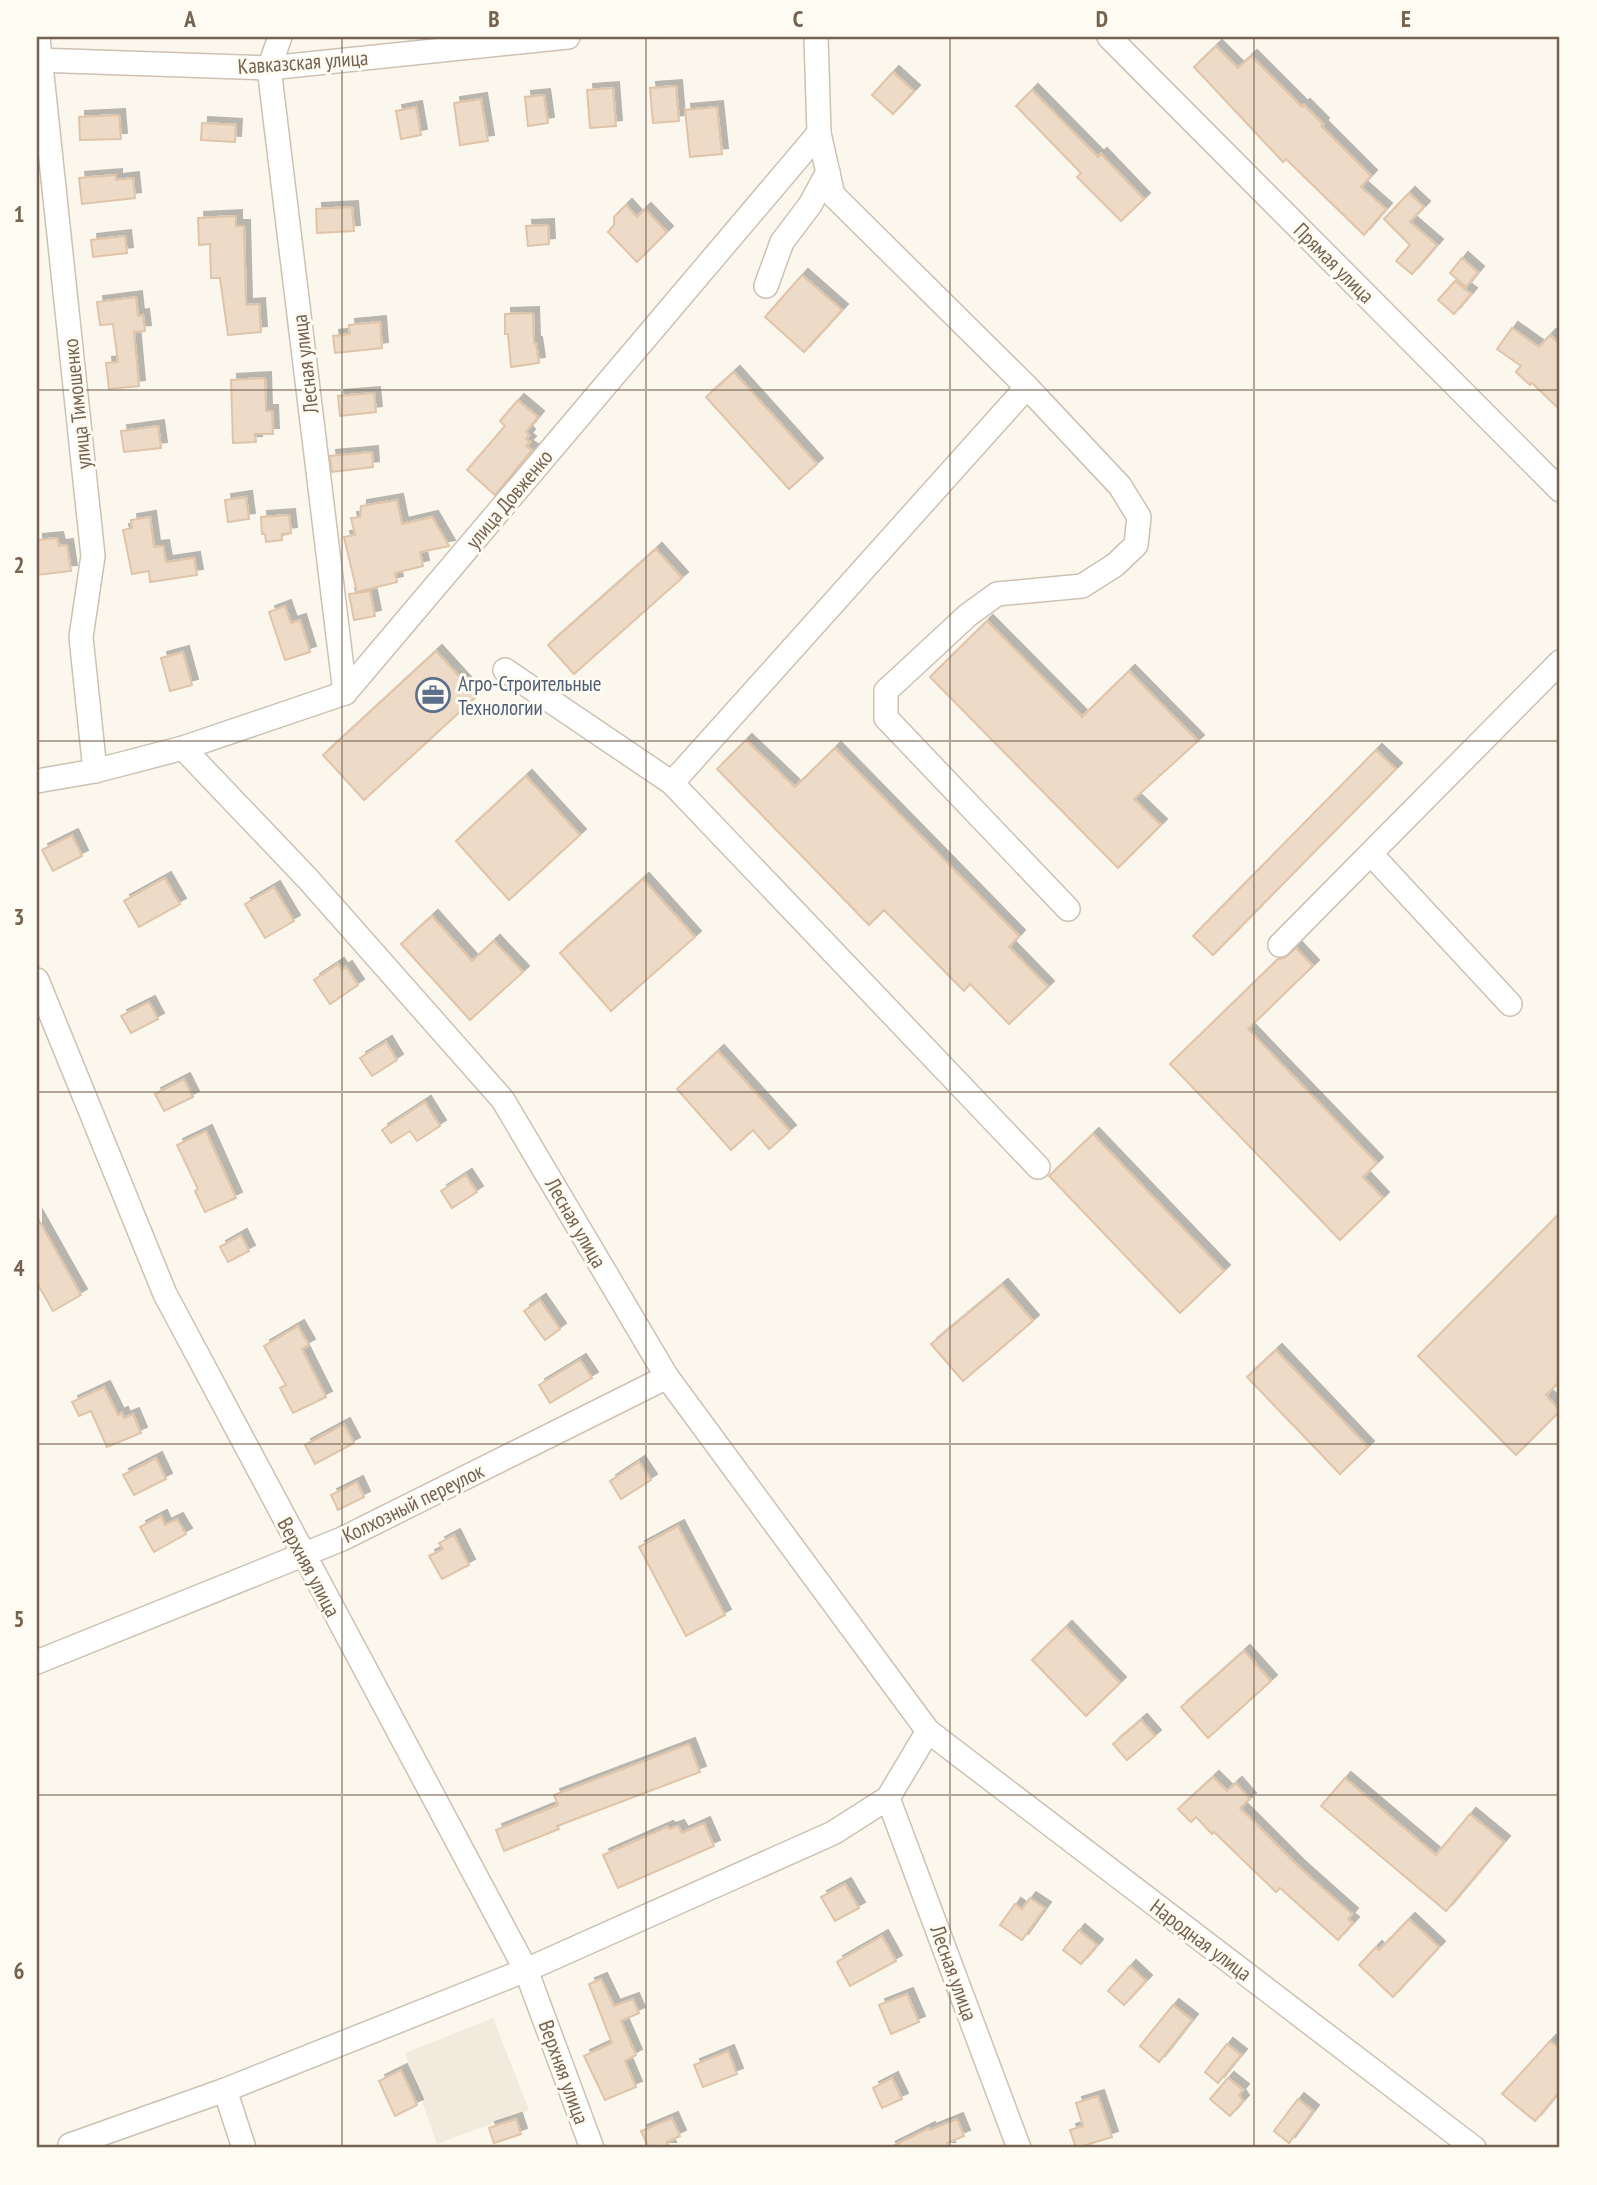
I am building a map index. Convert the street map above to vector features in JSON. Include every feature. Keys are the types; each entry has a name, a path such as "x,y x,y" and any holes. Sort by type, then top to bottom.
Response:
{"street":[{"name":"улица Тимошенко","path":"38,37 93,555 80,638 95,771"},
{"name":"Лесная улица","path":"279,37 268,68 345,693"},
{"name":"Кавказская улица","path":"39,60 268,68 568,37"},
{"path":"816,37 819,133 833,195 1027,387 1120,486 1139,517 1136,545 1115,565 1082,586 997,594 968,615 886,691 886,718 1068,909"},
{"name":"Прямая улица","path":"1111,37 1560,490"},
{"name":"улица Довженко","path":"345,693 819,133"},
{"path":"766,286 782,242 810,205 828,172"},
{"path":"672,783 1027,387"},
{"path":"1280,945 1560,662"},
{"path":"505,670 672,783 1038,1167"},
{"path":"37,781 95,771 183,747 345,693"},
{"name":"Лесная улица","path":"183,747 308,879 503,1100 667,1377 928,1731"},
{"path":"1370,854 1510,1004"},
{"name":"Верхняя улица","path":"37,980 165,1294 526,1970 592,2148"},
{"name":"Колхозный переулок","path":"37,1662 342,1539 667,1377"},
{"path":"70,2145 225,2090 526,1970 834,1833 888,1798 928,1731"},
{"name":"Народная улица","path":"928,1731 1474,2148"},
{"name":"Лесная улица","path":"888,1798 1019,2148"},
{"path":"225,2090 244,2148"}],"shaded area":[{"path":"493,2018 529,2110 437,2144 405,2053"}],"building":[{"path":"1216,46 1238,68 1251,56 1323,124 1321,126 1371,176 1361,187 1386,209 1364,235 1286,159 1283,162 1194,67"},
{"path":"893,72 914,91 893,114 872,95"},
{"path":"676,86 679,121 653,123 650,88"},
{"path":"613,88 616,126 590,128 587,90"},
{"path":"1032,90 1098,157 1101,154 1144,199 1121,221 1077,177 1081,173 1016,106"},
{"path":"544,95 548,123 528,126 525,97"},
{"path":"481,99 488,141 460,145 454,103"},
{"path":"416,107 421,135 401,139 396,111"},
{"path":"717,107 722,154 690,157 685,110"},
{"path":"119,115 121,139 80,140 79,117"},
{"path":"202,123 236,125 235,142 201,140"},
{"path":"116,175 116,180 133,178 135,198 82,204 79,178"},
{"path":"1409,193 1424,207 1410,222 1437,245 1412,274 1396,261 1410,245 1384,219"},
{"path":"626,205 637,217 645,209 667,232 637,262 608,232 614,225 614,217"},
{"path":"352,207 354,231 317,233 316,209"},
{"path":"236,216 236,226 244,226 246,305 259,304 261,332 228,335 220,278 211,278 210,244 199,245 198,218"},
{"path":"548,225 549,244 528,246 526,226"},
{"path":"125,236 127,253 93,257 91,240"},
{"path":"1462,258 1478,272 1466,287 1450,273"},
{"path":"802,275 842,310 804,352 765,317"},
{"path":"1455,281 1471,294 1454,314 1438,300"},
{"path":"136,297 138,316 143,315 145,331 134,332 139,386 109,389 106,363 118,362 113,324 100,325 97,302"},
{"path":"533,313 534,343 539,363 511,367 508,334 505,334 505,314"},
{"path":"380,322 382,348 335,353 333,336 350,334 349,325"},
{"path":"1512,328 1539,347 1550,335 1560,345 1560,410 1532,383 1530,385 1516,372 1521,366 1497,349"},
{"path":"734,372 817,464 789,489 706,397"},
{"path":"265,378 266,411 272,411 273,434 255,434 256,442 233,443 231,380"},
{"path":"374,393 376,412 340,416 338,396"},
{"path":"518,400 538,417 526,432 529,435 526,439 530,442 526,446 532,450 495,495 467,470 505,426 500,421"},
{"path":"158,426 161,448 124,452 121,431"},
{"path":"372,452 373,467 332,472 330,456"},
{"path":"246,497 249,519 228,522 225,500"},
{"path":"397,500 402,524 432,517 449,546 420,552 423,566 395,573 397,582 357,592 344,537 355,535 351,518 360,517 361,506"},
{"path":"289,515 291,533 282,534 282,540 266,542 265,534 262,534 261,517"},
{"path":"150,517 154,547 163,546 166,562 194,558 197,575 150,582 149,571 132,574 123,530 132,528 131,520"},
{"path":"57,538 59,546 67,545 71,571 37,575 37,540"},
{"path":"656,549 682,578 574,674 548,645"},
{"path":"370,591 375,616 354,620 349,594"},
{"path":"285,606 291,623 300,620 310,652 285,660 269,612"},
{"path":"987,621 1082,717 1129,671 1198,741 1134,799 1161,825 1118,868 930,677"},
{"path":"436,651 477,696 364,800 323,755"},
{"path":"183,652 192,685 170,691 161,658"},
{"path":"746,740 795,787 835,748 1019,936 1009,947 1048,987 1009,1024 970,984 964,991 884,910 869,925 717,769"},
{"path":"1376,750 1396,769 1213,955 1193,936"},
{"path":"526,776 580,835 509,900 456,841"},
{"path":"72,835 82,856 53,871 42,850"},
{"path":"165,878 180,904 139,927 124,901"},
{"path":"643,879 695,937 611,1011 560,953"},
{"path":"274,887 294,921 265,938 245,904"},
{"path":"432,916 472,961 494,941 523,972 470,1020 401,944"},
{"path":"1296,948 1313,966 1248,1029 1377,1163 1363,1177 1383,1198 1340,1240 1170,1064 1278,959 1284,958"},
{"path":"338,964 342,970 346,967 358,985 330,1004 314,980"},
{"path":"149,1002 158,1019 131,1033 121,1016"},
{"path":"386,1042 397,1060 372,1076 360,1058"},
{"path":"718,1051 790,1131 769,1149 753,1130 731,1150 677,1089"},
{"path":"184,1079 193,1097 164,1111 155,1094"},
{"path":"425,1102 440,1126 417,1141 410,1131 391,1143 382,1130"},
{"path":"206,1131 236,1198 205,1212 195,1191 198,1189 177,1145"},
{"path":"1093,1134 1224,1271 1180,1313 1049,1176"},
{"path":"466,1175 477,1192 452,1208 441,1191"},
{"path":"1560,1213 1560,1381 1546,1395 1560,1411 1516,1455 1418,1356"},
{"path":"37,1217 81,1295 53,1311 37,1283"},
{"path":"241,1235 249,1251 228,1262 220,1247"},
{"path":"1002,1285 1033,1321 963,1381 931,1344"},
{"path":"540,1300 560,1329 545,1340 524,1311"},
{"path":"298,1326 309,1345 302,1349 326,1397 293,1413 280,1388 286,1385 264,1346"},
{"path":"1276,1350 1368,1447 1340,1474 1247,1377"},
{"path":"580,1360 592,1378 550,1403 539,1385"},
{"path":"104,1387 118,1415 122,1413 124,1418 133,1414 141,1433 107,1447 91,1411 79,1416 72,1402"},
{"path":"344,1424 354,1443 315,1464 305,1445"},
{"path":"156,1458 166,1479 134,1495 123,1475"},
{"path":"639,1462 651,1480 621,1499 610,1481"},
{"path":"357,1482 364,1497 338,1510 331,1495"},
{"path":"161,1516 165,1525 177,1519 186,1534 154,1552 140,1527"},
{"path":"678,1526 725,1615 686,1636 639,1547"},
{"path":"454,1535 469,1565 442,1579 429,1556 443,1549 439,1543"},
{"path":"1066,1627 1120,1683 1086,1716 1032,1660"},
{"path":"1244,1651 1271,1681 1208,1738 1181,1707"},
{"path":"1141,1720 1155,1736 1127,1760 1113,1744"},
{"path":"689,1744 700,1772 557,1826 559,1829 504,1851 496,1830 558,1805 554,1795"},
{"path":"1213,1777 1227,1791 1236,1783 1250,1799 1240,1808 1299,1867 1352,1914 1348,1919 1353,1923 1338,1940 1280,1888 1276,1892 1196,1817 1191,1822 1178,1809"},
{"path":"1345,1778 1436,1855 1470,1814 1504,1842 1446,1911 1321,1806"},
{"path":"704,1823 714,1846 618,1888 603,1855 667,1827 670,1829 678,1826 682,1833"},
{"path":"845,1884 859,1908 835,1921 821,1897"},
{"path":"1030,1898 1045,1908 1022,1940 1000,1925 1015,1904 1022,1909"},
{"path":"1409,1919 1439,1947 1393,1997 1359,1965 1376,1947 1379,1950"},
{"path":"1079,1930 1097,1945 1081,1964 1063,1950"},
{"path":"882,1936 896,1961 850,1986 837,1962"},
{"path":"1130,1966 1146,1981 1124,2005 1108,1991"},
{"path":"601,1979 614,2006 633,1999 639,2013 621,2021 636,2055 625,2061 636,2087 605,2100 584,2056 612,2043 589,1984"},
{"path":"907,1994 919,2022 891,2034 879,2005"},
{"path":"1173,2005 1192,2020 1159,2062 1140,2046"},
{"path":"1550,2041 1560,2049 1560,2091 1535,2121 1502,2094"},
{"path":"1227,2044 1241,2055 1218,2083 1205,2072"},
{"path":"728,2051 737,2074 703,2087 694,2065"},
{"path":"401,2070 417,2105 395,2116 379,2081"},
{"path":"892,2078 902,2099 882,2108 873,2088"},
{"path":"1228,2078 1243,2090 1239,2095 1243,2101 1230,2116 1210,2099"},
{"path":"1098,2096 1112,2137 1076,2148 1070,2130 1083,2126 1076,2103"},
{"path":"1298,2099 1313,2111 1289,2143 1274,2131"},
{"path":"672,2118 680,2136 667,2142 670,2148 649,2148 641,2131"},
{"path":"516,2119 521,2134 494,2143 489,2128"},
{"path":"957,2119 964,2136 947,2143 949,2148 889,2148 929,2128 930,2130"}],"place":[{"name":"Агро-Строительные Технологии","path":"433,695"}]}
